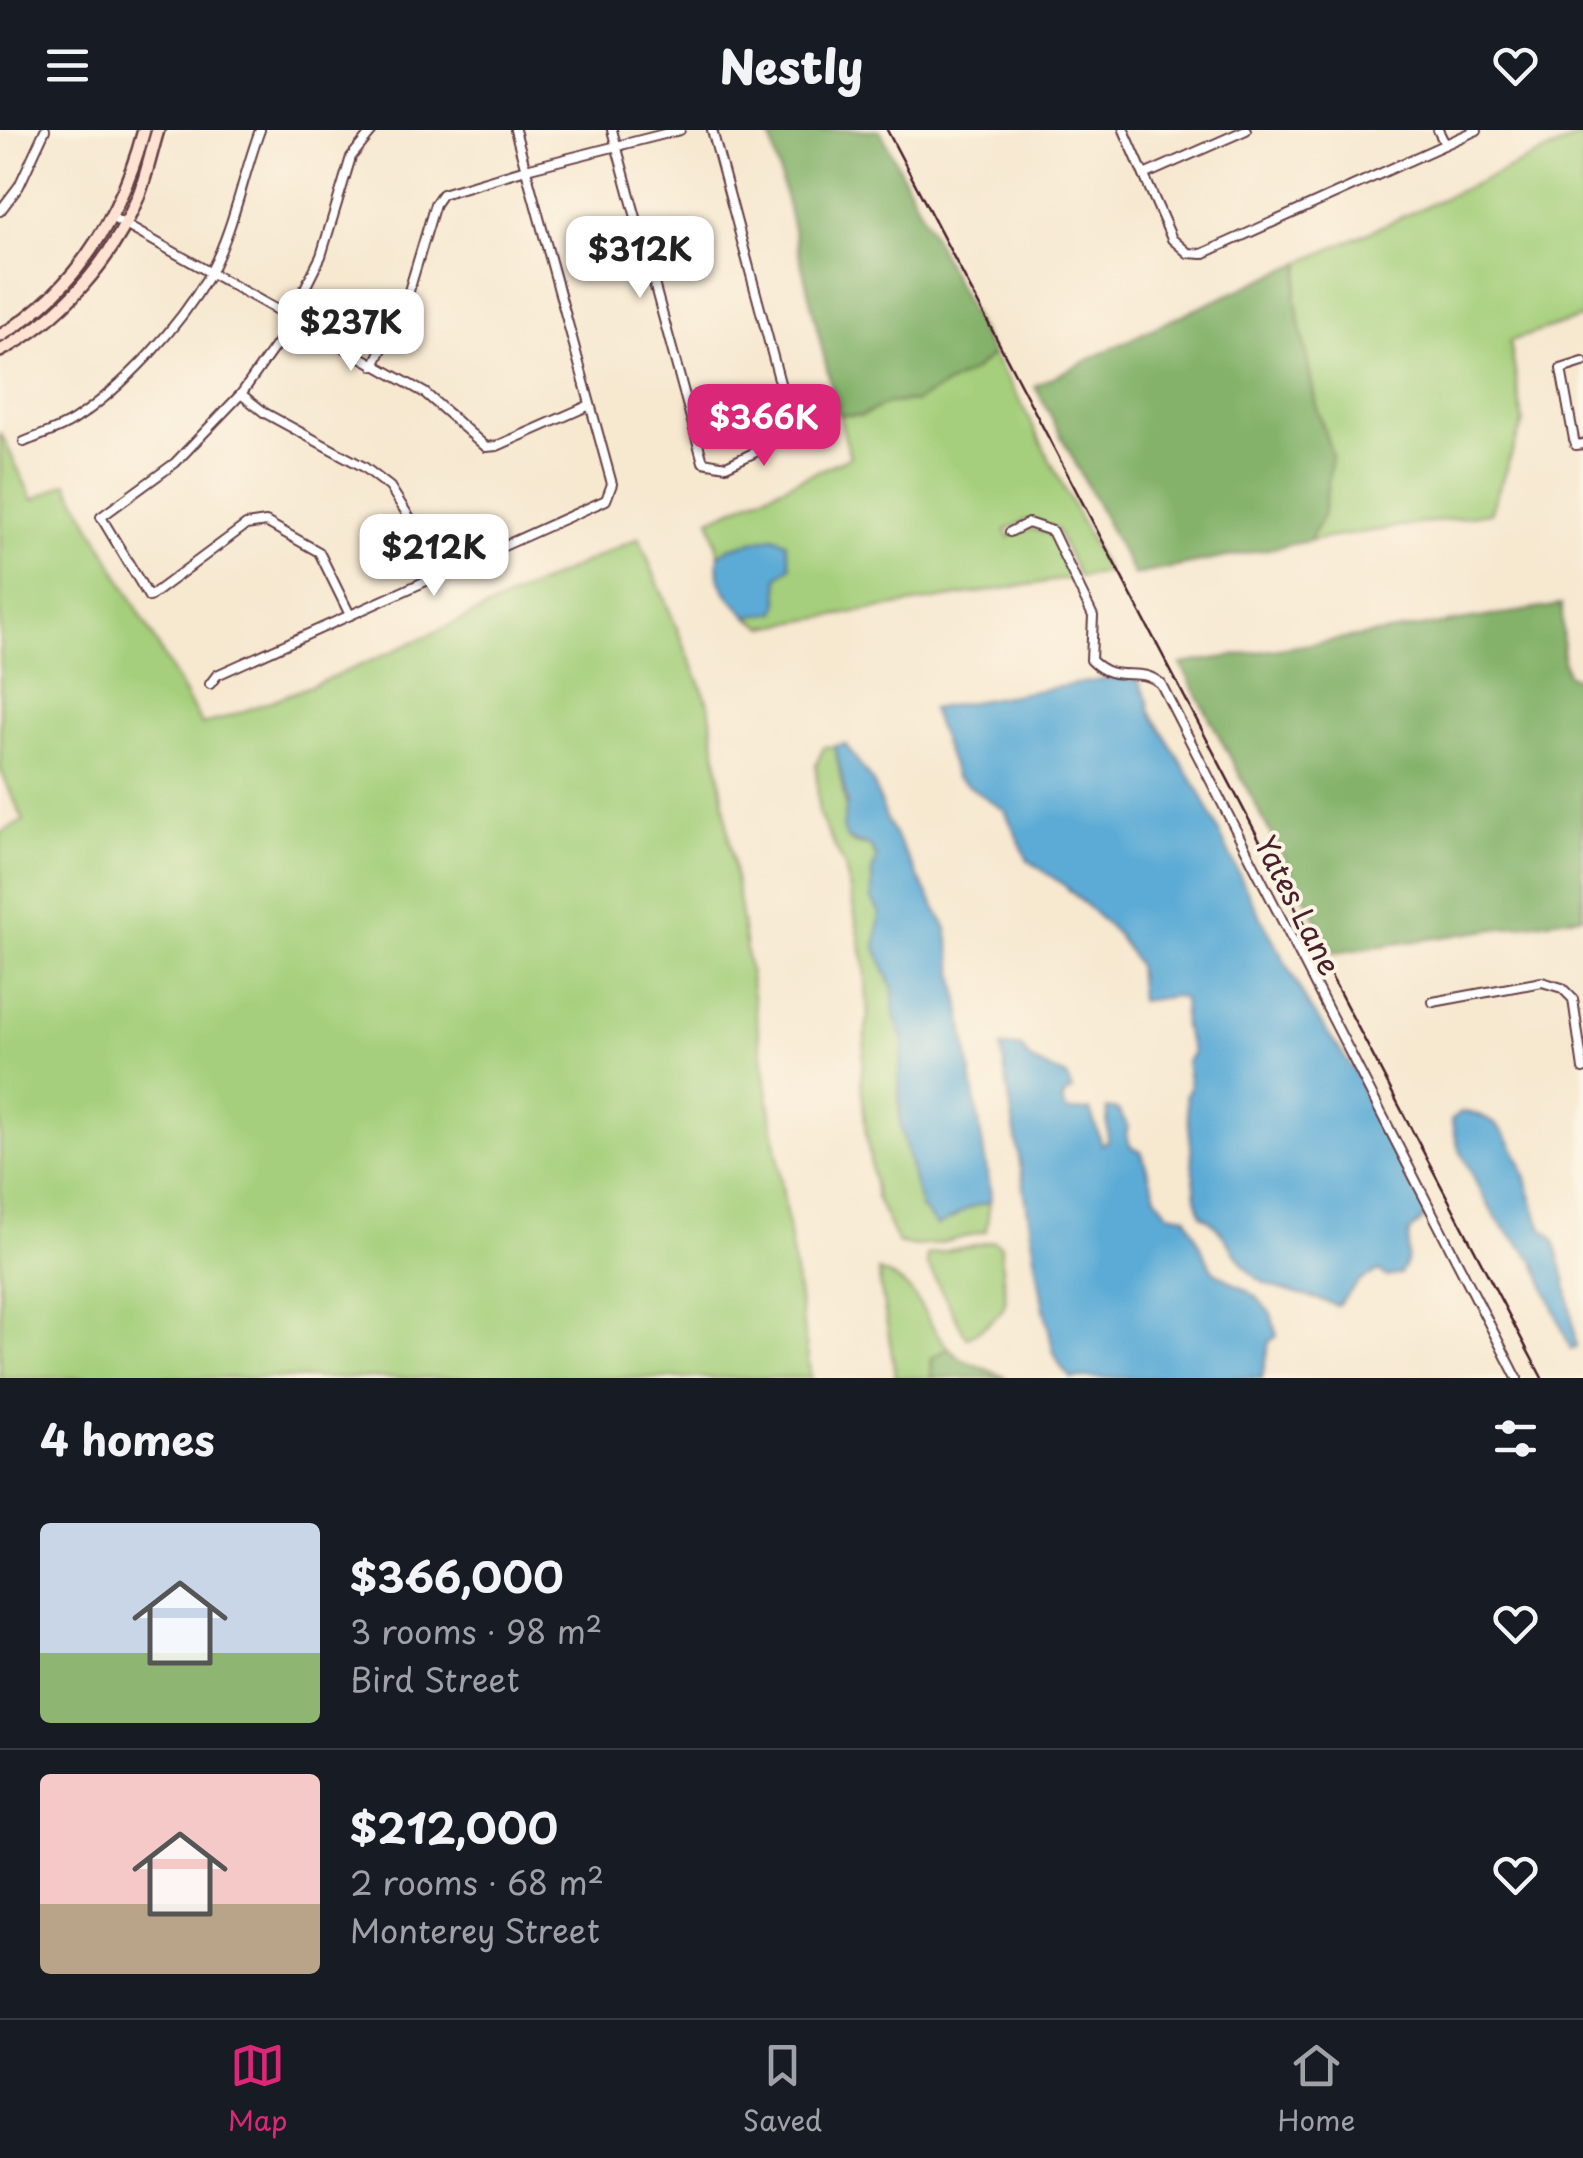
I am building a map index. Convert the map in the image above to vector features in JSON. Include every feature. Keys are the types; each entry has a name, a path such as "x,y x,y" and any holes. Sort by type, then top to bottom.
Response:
{"main road":[{"path":"119,222 144,130"},
{"path":"0,351 36,319 119,222 147,172 158,130"},
{"path":"0,336 36,319"}],"street":[{"path":"0,211 19,186 45,130"},
{"path":"24,442 70,422 112,392 176,322 209,274 240,198 260,130"},
{"path":"350,615 319,552 266,522 246,525 149,597 101,517 175,463 240,394 278,342 320,256 351,156 373,130"},
{"path":"210,684 217,675 606,500 612,484 515,130"},
{"path":"612,130 704,462 726,466 785,438 790,420 712,130"},
{"path":"374,366 409,291 435,204 442,194 526,168 680,130"},
{"path":"1124,130 1172,239 1188,254 1202,254 1476,130"},
{"path":"1144,175 1246,130"},
{"path":"1438,130 1445,144"},
{"path":"119,222 425,394 486,447 497,446 590,405"},
{"path":"1579,444 1561,369 1583,362"},
{"path":"240,394 390,487 438,577"},
{"name":"Yates Lane","path":"1010,532 1028,523 1052,531 1094,616 1091,660 1120,676 1144,674 1161,684 1517,1378"},
{"path":"1432,1002 1542,982 1558,986 1572,999 1583,1069"}],"green space":[{"path":"769,130 880,130 992,355 973,371 916,401 888,403 861,416 838,414"},
{"path":"1583,135 1583,317 1510,341 1523,422 1490,513 1309,541 1323,515 1332,456 1316,405 1295,297 1302,262"},
{"path":"1302,262 1295,297 1316,405 1332,456 1323,515 1309,541 1134,575 1035,386"},
{"path":"992,355 1018,397 1107,573 1079,577 1056,529 1027,520 1006,530 1009,537 1029,528 1050,534 1072,578 764,627 748,617 776,611 779,601 773,537 729,548 719,555 710,519 850,457 839,414 861,416 888,403 916,401 973,371"},
{"path":"0,432 33,500 67,483 202,725 369,662 639,538 709,705 811,1378 0,1378 0,833 24,821 0,769"},
{"path":"1562,605 1563,661 1567,674 1583,682 1583,916 1334,953 1181,664"},
{"path":"835,746 852,843 870,846 877,858 872,872 873,900 880,913 876,947 893,989 894,1015 905,1042 899,1076 900,1124 921,1208 952,1219 963,1208 990,1202 986,1231 942,1243 898,1243 876,1197 861,1079 868,1014 865,964 845,867 819,815 816,765 824,747"},
{"path":"994,1241 1001,1246 1003,1308 967,1338 927,1264 927,1255"},
{"path":"878,1271 893,1277 913,1294 949,1348 932,1358 931,1378 896,1378"},
{"path":"949,1348 961,1359 1007,1378 931,1378 932,1358"}],"water":[{"path":"773,537 786,542 791,566 778,577 776,612 748,617 721,583 719,555 729,548"},
{"path":"1111,678 1137,679 1149,710 1201,794 1248,893 1310,1008 1358,1076 1372,1110 1429,1214 1409,1232 1407,1261 1400,1274 1387,1277 1379,1271 1360,1281 1337,1306 1282,1290 1253,1275 1216,1226 1201,1215 1186,1095 1190,1087 1186,1062 1193,1053 1184,1028 1183,999 1176,996 1140,1001 1137,964 1117,934 1065,886 1028,860 1005,811 956,777 931,709"},
{"path":"845,744 874,784 887,821 947,929 991,1196 990,1202 937,1226 921,1208 900,1124 899,1076 904,1042 894,1015 893,989 876,947 880,913 872,900 872,872 877,858 870,846 847,839 843,828 847,802 835,746"},
{"path":"1001,1047 1021,1047 1031,1061 1067,1077 1072,1091 1065,1094 1062,1102 1067,1112 1090,1110 1102,1144 1108,1141 1107,1108 1118,1110 1128,1126 1126,1135 1131,1147 1141,1151 1156,1196 1168,1213 1186,1216 1213,1271 1256,1296 1271,1314 1277,1336 1269,1342 1262,1378 1071,1378 1061,1367 1043,1304"},
{"path":"1461,1112 1480,1115 1495,1124 1516,1152 1540,1223 1553,1238 1558,1254 1576,1348 1571,1350 1534,1260 1498,1221 1481,1193 1458,1145 1451,1120"}],"railway":[{"path":"887,130 1542,1378"}]}
